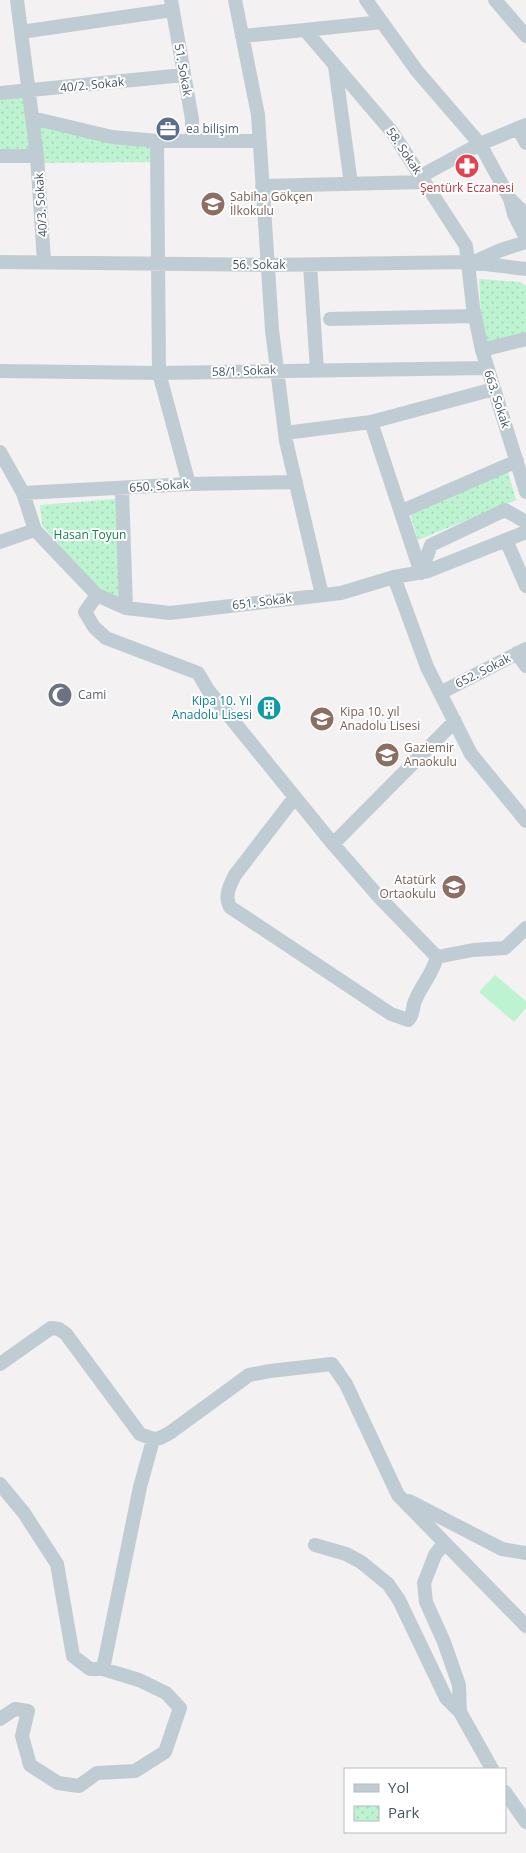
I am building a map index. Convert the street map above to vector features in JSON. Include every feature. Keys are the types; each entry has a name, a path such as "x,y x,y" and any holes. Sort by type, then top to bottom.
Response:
{"street":[{"path":"17,0 37,156"},
{"path":"235,0 258,115 272,330 285,432 322,595"},
{"path":"366,0 417,71 480,144 510,199 514,214 526,238"},
{"path":"494,0 524,30"},
{"path":"21,32 171,5"},
{"name":"51. Sokak","path":"171,5 192,119 192,141"},
{"path":"242,36 382,22"},
{"name":"58. Sokak","path":"305,30 392,132 466,246 471,262 475,316 482,350"},
{"path":"335,65 351,184"},
{"name":"40/2. Sokak","path":"0,93 184,76"},
{"path":"32,118 112,138 158,141 259,141"},
{"path":"262,186 351,184 423,179 480,144 522,127 526,142"},
{"path":"158,141 159,374 189,484"},
{"path":"0,149 0,156"},
{"name":"40/3. Sokak","path":"0,156 37,156 44,261"},
{"path":"510,199 526,215"},
{"path":"526,243 526,260"},
{"name":"56. Sokak","path":"471,262 501,250 526,243"},
{"name":"56. Sokak","path":"0,262 268,265 471,262 526,269"},
{"path":"310,265 317,370"},
{"path":"330,319 475,316"},
{"path":"482,350 526,339"},
{"name":"663. Sokak","path":"482,350 526,492"},
{"name":"58/1. Sokak","path":"0,371 159,374 277,370 487,368"},
{"path":"285,432 372,422 494,388"},
{"path":"372,422 421,572"},
{"name":"651. Sokak","path":"0,452 22,493 35,530 97,596 126,608 170,613 341,593 394,577 428,571 526,532"},
{"path":"402,511 517,461"},
{"name":"650. Sokak","path":"22,493 189,484 296,482"},
{"path":"122,488 126,608"},
{"path":"421,572 431,545 505,510 526,522"},
{"path":"0,542 35,530"},
{"path":"506,540 526,586"},
{"path":"394,577 427,666 471,754 526,821"},
{"path":"97,596 85,612 94,627 106,638 198,673 208,690 333,844 379,897 437,957"},
{"path":"522,651 526,666"},
{"name":"652. Sokak","path":"440,693 522,651"},
{"path":"333,844 454,721"},
{"path":"296,797 236,876 227,896 227,902 230,907 391,1014 403,1019 408,1020 412,1017 414,1004 432,972 437,957"},
{"path":"437,957 473,950 505,948 526,928"},
{"path":"0,1364 51,1328 59,1329 66,1334 140,1434 153,1440 161,1439 249,1375 332,1364 346,1384 398,1495 526,1626"},
{"path":"103,1669 140,1487 153,1440"},
{"path":"0,1484 24,1513 57,1564 73,1656 90,1669 103,1669 139,1680 166,1693 180,1708 165,1752 135,1771 97,1773 79,1786 58,1782 30,1765 22,1736 28,1711 14,1708 0,1719"},
{"path":"398,1495 502,1549 526,1554"},
{"path":"444,1543 435,1555 428,1570 424,1583 424,1592 426,1602 444,1642 459,1685 460,1712"},
{"path":"315,1545 346,1554 361,1562 388,1584 399,1600 446,1698 460,1712 491,1768"},
{"path":"506,1793 526,1822"}],"green space":[{"path":"29,91 33,118 157,141 157,162 38,163 0,149 0,93"},
{"path":"479,279 520,282 526,286 526,332 488,343 482,330"},
{"path":"508,472 516,500 418,540 409,511"},
{"name":"Hasan Toyun","path":"116,499 122,607 78,568 42,525 40,505"},
{"path":"495,975 526,1001 526,1008 514,1022 479,992"}],"place":[{"name":"ea bilişim","path":"168,129"},
{"name":"Şentürk Eczanesi","path":"467,166"},
{"name":"Sabiha Gökçen İlkokulu","path":"213,204"},
{"name":"Cami","path":"60,695"},
{"name":"Kipa 10. Yıl Anadolu Lisesi","path":"269,708"},
{"name":"Kipa 10. yıl Anadolu Lisesi","path":"322,719"},
{"name":"Gaziemir Anaokulu","path":"387,755"},
{"name":"Atatürk Ortaokulu","path":"454,887"}]}
